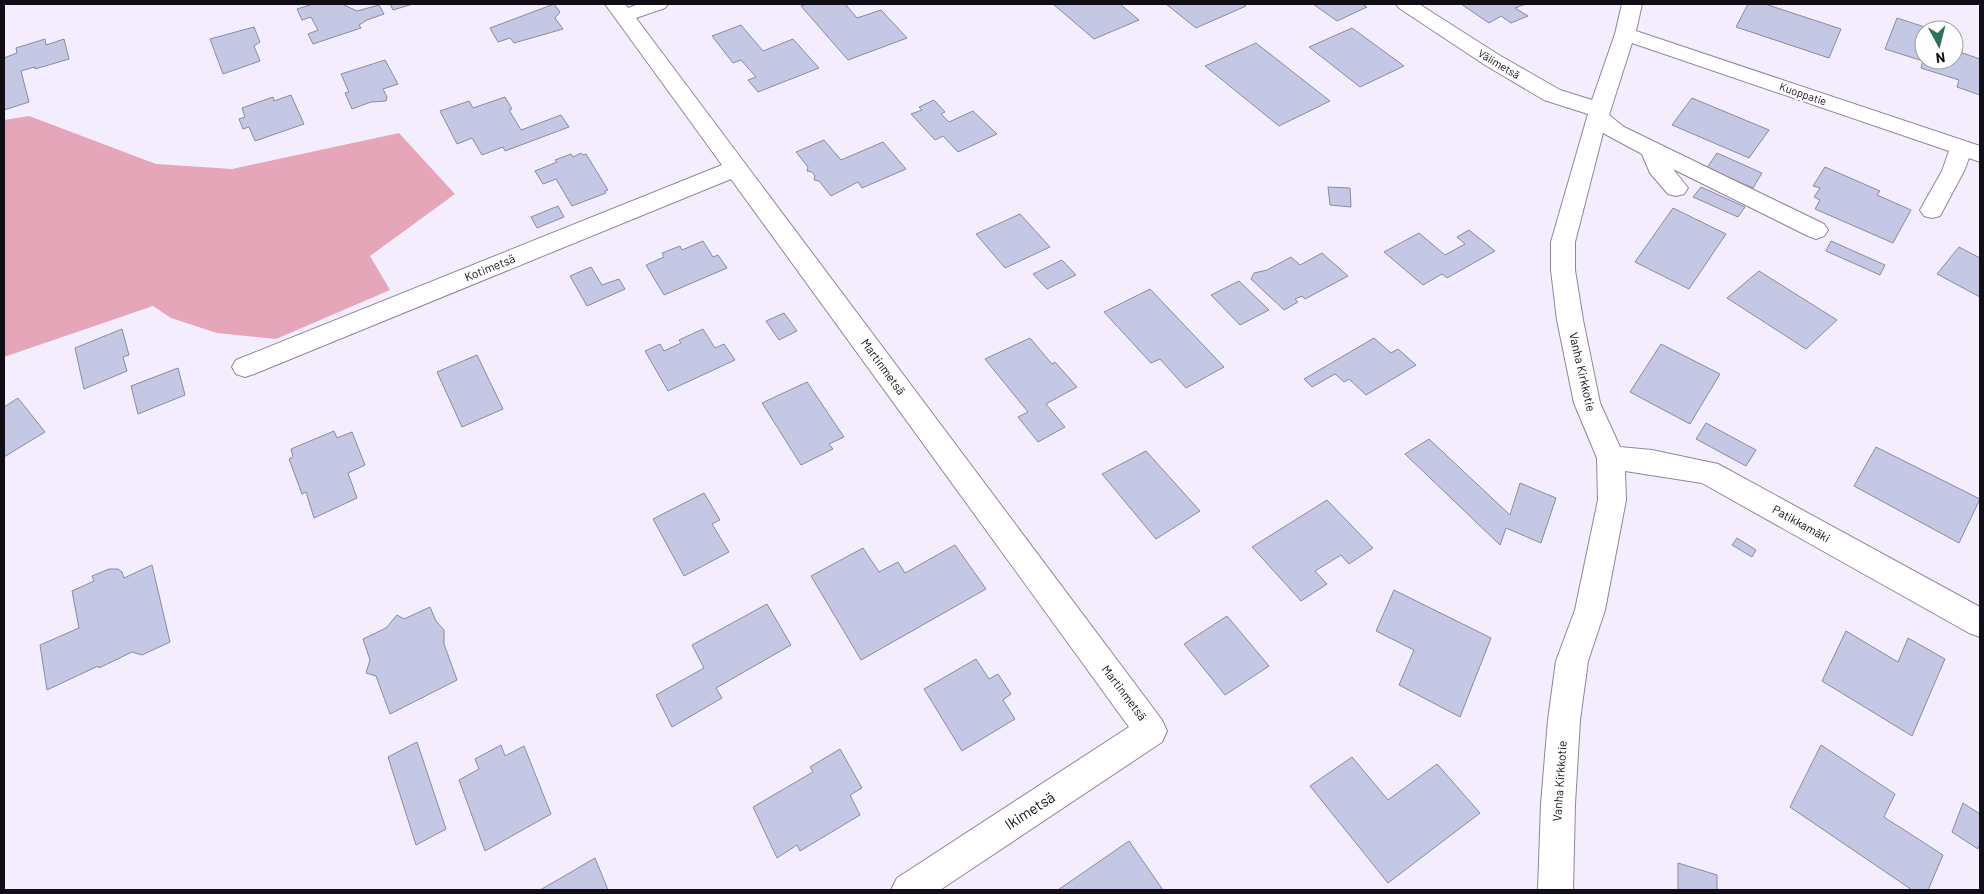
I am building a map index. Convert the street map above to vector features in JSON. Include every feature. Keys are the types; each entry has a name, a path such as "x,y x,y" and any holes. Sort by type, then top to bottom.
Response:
{"street":[{"path":"619,10 658,4"},
{"name":"Välimetsä","path":"1406,4 1492,60 1552,95 1599,114 1616,132 1816,230"},
{"name":"Vanha Kirkkotie","path":"1556,890 1558,804 1564,720 1572,661 1590,610 1612,500 1611,458 1587,403 1563,270 1563,242 1589,142 1626,34 1632,4"},
{"name":"Martinmetsä","path":"619,10 1152,731"},
{"name":"Kuoppatie","path":"1626,34 1970,151"},
{"path":"1652,150 1658,167 1676,188"},
{"path":"1932,210 1952,171 1970,151"},
{"name":"Kotimetsä","path":"245,367 736,168"},
{"name":"Patikkamäki","path":"1611,458 1652,462 1708,472 1980,623"},
{"name":"Ikimetsä","path":"909,890 1152,731"}],"shaded area":[{"path":"29,116 156,164 232,169 399,133 455,194 370,256 390,290 276,339 217,333 171,318 153,306 4,357 4,120"}],"building":[{"path":"313,4 342,4 357,11 379,5 384,14 367,20 359,25 361,28 313,44 308,34 318,30 311,17 302,20 297,9"},
{"path":"390,4 413,4 393,10"},
{"path":"554,4 560,12 555,18 563,29 514,43 510,38 498,42 490,28"},
{"path":"807,4 850,4 846,5 857,18 881,10 907,38 848,60 801,6"},
{"path":"1053,4 1120,4 1139,20 1094,39"},
{"path":"1166,4 1243,4 1246,6 1196,28"},
{"path":"1313,4 1362,4 1367,7 1337,21"},
{"path":"1461,4 1526,4 1515,8 1528,16 1511,23 1501,16 1489,23"},
{"path":"1748,4 1765,4 1841,29 1829,58 1736,27"},
{"path":"1897,18 1914,24 1914,58 1885,49"},
{"path":"741,25 763,51 793,39 819,68 758,92 748,80 756,77 741,60 733,63 712,36"},
{"path":"254,27 260,42 254,46 260,61 223,74 210,39"},
{"path":"1352,28 1404,66 1360,87 1309,47"},
{"path":"45,39 46,45 64,39 69,59 21,71 29,102 4,110 4,58 17,53 16,48"},
{"path":"1256,43 1330,101 1279,126 1205,66"},
{"path":"1964,53 1980,59 1980,95 1957,87 1959,80 1927,70 1964,70"},
{"path":"385,60 398,84 383,89 387,97 386,101 371,102 352,109 345,93 349,92 341,74"},
{"path":"291,95 304,124 255,141 249,127 243,129 239,119 245,117 242,108 273,97 274,101"},
{"path":"505,97 512,109 509,110 521,130 561,115 569,127 505,151 503,147 482,155 472,138 457,144 440,111 469,101 473,108"},
{"path":"1692,98 1769,130 1749,158 1672,125"},
{"path":"934,100 945,112 941,114 949,122 973,111 997,134 958,152 943,136 935,140 911,114 922,110 919,107"},
{"path":"824,140 841,160 883,142 906,169 862,188 858,182 831,196 819,181 814,180 815,176 812,172 807,171 808,167 796,152"},
{"path":"581,153 583,155 586,154 608,190 605,191 606,193 572,206 556,179 543,184 535,171 557,162 555,160 571,154 573,157"},
{"path":"1717,153 1762,173 1753,188 1707,168"},
{"path":"1825,167 1880,191 1877,195 1911,210 1893,243 1815,209 1820,200 1814,197 1820,188 1813,186"},
{"path":"1328,187 1350,188 1351,207 1330,205"},
{"path":"1701,187 1745,207 1738,217 1693,197"},
{"path":"558,206 564,217 537,228 531,217"},
{"path":"1673,208 1726,234 1689,289 1635,262"},
{"path":"1020,214 1050,247 1005,268 976,234"},
{"path":"1469,230 1495,251 1447,278 1442,274 1423,285 1384,252 1419,233 1445,255 1465,244 1457,237"},
{"path":"703,241 713,257 718,255 727,268 664,295 646,265 664,257 662,253 680,246 682,250"},
{"path":"1831,241 1885,265 1880,275 1826,251"},
{"path":"1959,247 1980,258 1980,297 1937,274"},
{"path":"1322,253 1348,276 1305,299 1302,296 1295,299 1298,302 1284,310 1251,279 1254,273 1267,270 1291,257 1300,265"},
{"path":"1062,260 1076,275 1047,289 1033,274"},
{"path":"591,267 602,285 619,279 625,289 587,306 570,276"},
{"path":"1759,271 1837,320 1806,349 1727,298"},
{"path":"1239,281 1269,310 1240,325 1211,295"},
{"path":"1150,289 1224,367 1186,388 1160,359 1151,363 1104,312"},
{"path":"784,313 797,331 779,340 766,321"},
{"path":"122,329 129,355 123,357 127,371 84,389 75,348"},
{"path":"703,329 715,348 724,344 735,360 668,391 645,351 660,344 664,351 681,343 679,340"},
{"path":"1030,338 1052,364 1055,362 1077,387 1046,404 1065,427 1038,442 1018,417 1028,412 985,359"},
{"path":"1374,338 1391,353 1398,349 1416,365 1366,395 1349,379 1344,382 1335,374 1312,387 1304,379"},
{"path":"1661,344 1720,374 1690,424 1630,392"},
{"path":"477,355 503,409 462,427 437,372"},
{"path":"178,368 185,395 138,414 131,386"},
{"path":"807,382 844,437 829,444 833,449 801,465 762,403"},
{"path":"18,398 45,432 4,457 4,407"},
{"path":"1706,423 1756,450 1746,466 1696,439"},
{"path":"334,431 337,438 352,432 365,465 348,473 357,498 314,518 306,492 302,494 289,459 293,457 291,449"},
{"path":"1429,439 1510,515 1520,483 1556,498 1541,543 1506,528 1500,545 1405,454"},
{"path":"1876,447 1980,499 1959,543 1854,486"},
{"path":"1146,451 1200,511 1156,539 1102,474"},
{"path":"704,493 720,520 712,524 729,552 684,576 653,519"},
{"path":"1327,500 1373,548 1349,564 1341,555 1315,571 1327,584 1301,601 1252,547"},
{"path":"1737,538 1756,550 1752,557 1732,545"},
{"path":"955,545 986,589 861,660 811,576 863,548 879,572 898,562 905,573"},
{"path":"152,565 170,642 142,655 132,652 47,690 40,645 79,628 72,591 94,581 92,576 109,569 118,569 122,572 124,578"},
{"path":"1394,590 1491,638 1460,717 1399,685 1414,650 1376,631"},
{"path":"767,604 791,645 716,688 722,698 672,727 656,695 704,668 692,645"},
{"path":"430,607 436,621 444,630 444,644 457,680 390,714 376,676 366,673 370,660 363,639 386,628 397,615 404,619"},
{"path":"1227,616 1269,666 1225,695 1184,644"},
{"path":"1846,631 1898,662 1908,638 1945,659 1912,736 1822,681"},
{"path":"976,659 989,679 998,674 1011,694 1003,700 1015,719 962,751 924,689"},
{"path":"417,742 446,829 416,845 388,757"},
{"path":"501,745 505,756 524,746 551,814 485,851 459,780 479,769 475,759"},
{"path":"1821,745 1895,794 1884,817 1943,855 1928,890 1912,890 1790,807"},
{"path":"840,749 862,788 850,795 860,815 800,851 797,845 777,858 753,807 813,772 810,767"},
{"path":"1352,757 1388,800 1437,764 1480,813 1388,883 1310,786"},
{"path":"1963,803 1980,814 1980,843 1978,849 1952,832"},
{"path":"1129,841 1163,890 1058,890"},
{"path":"595,858 608,890 540,890 566,875"},
{"path":"1678,863 1717,875 1717,890 1678,890"}]}
